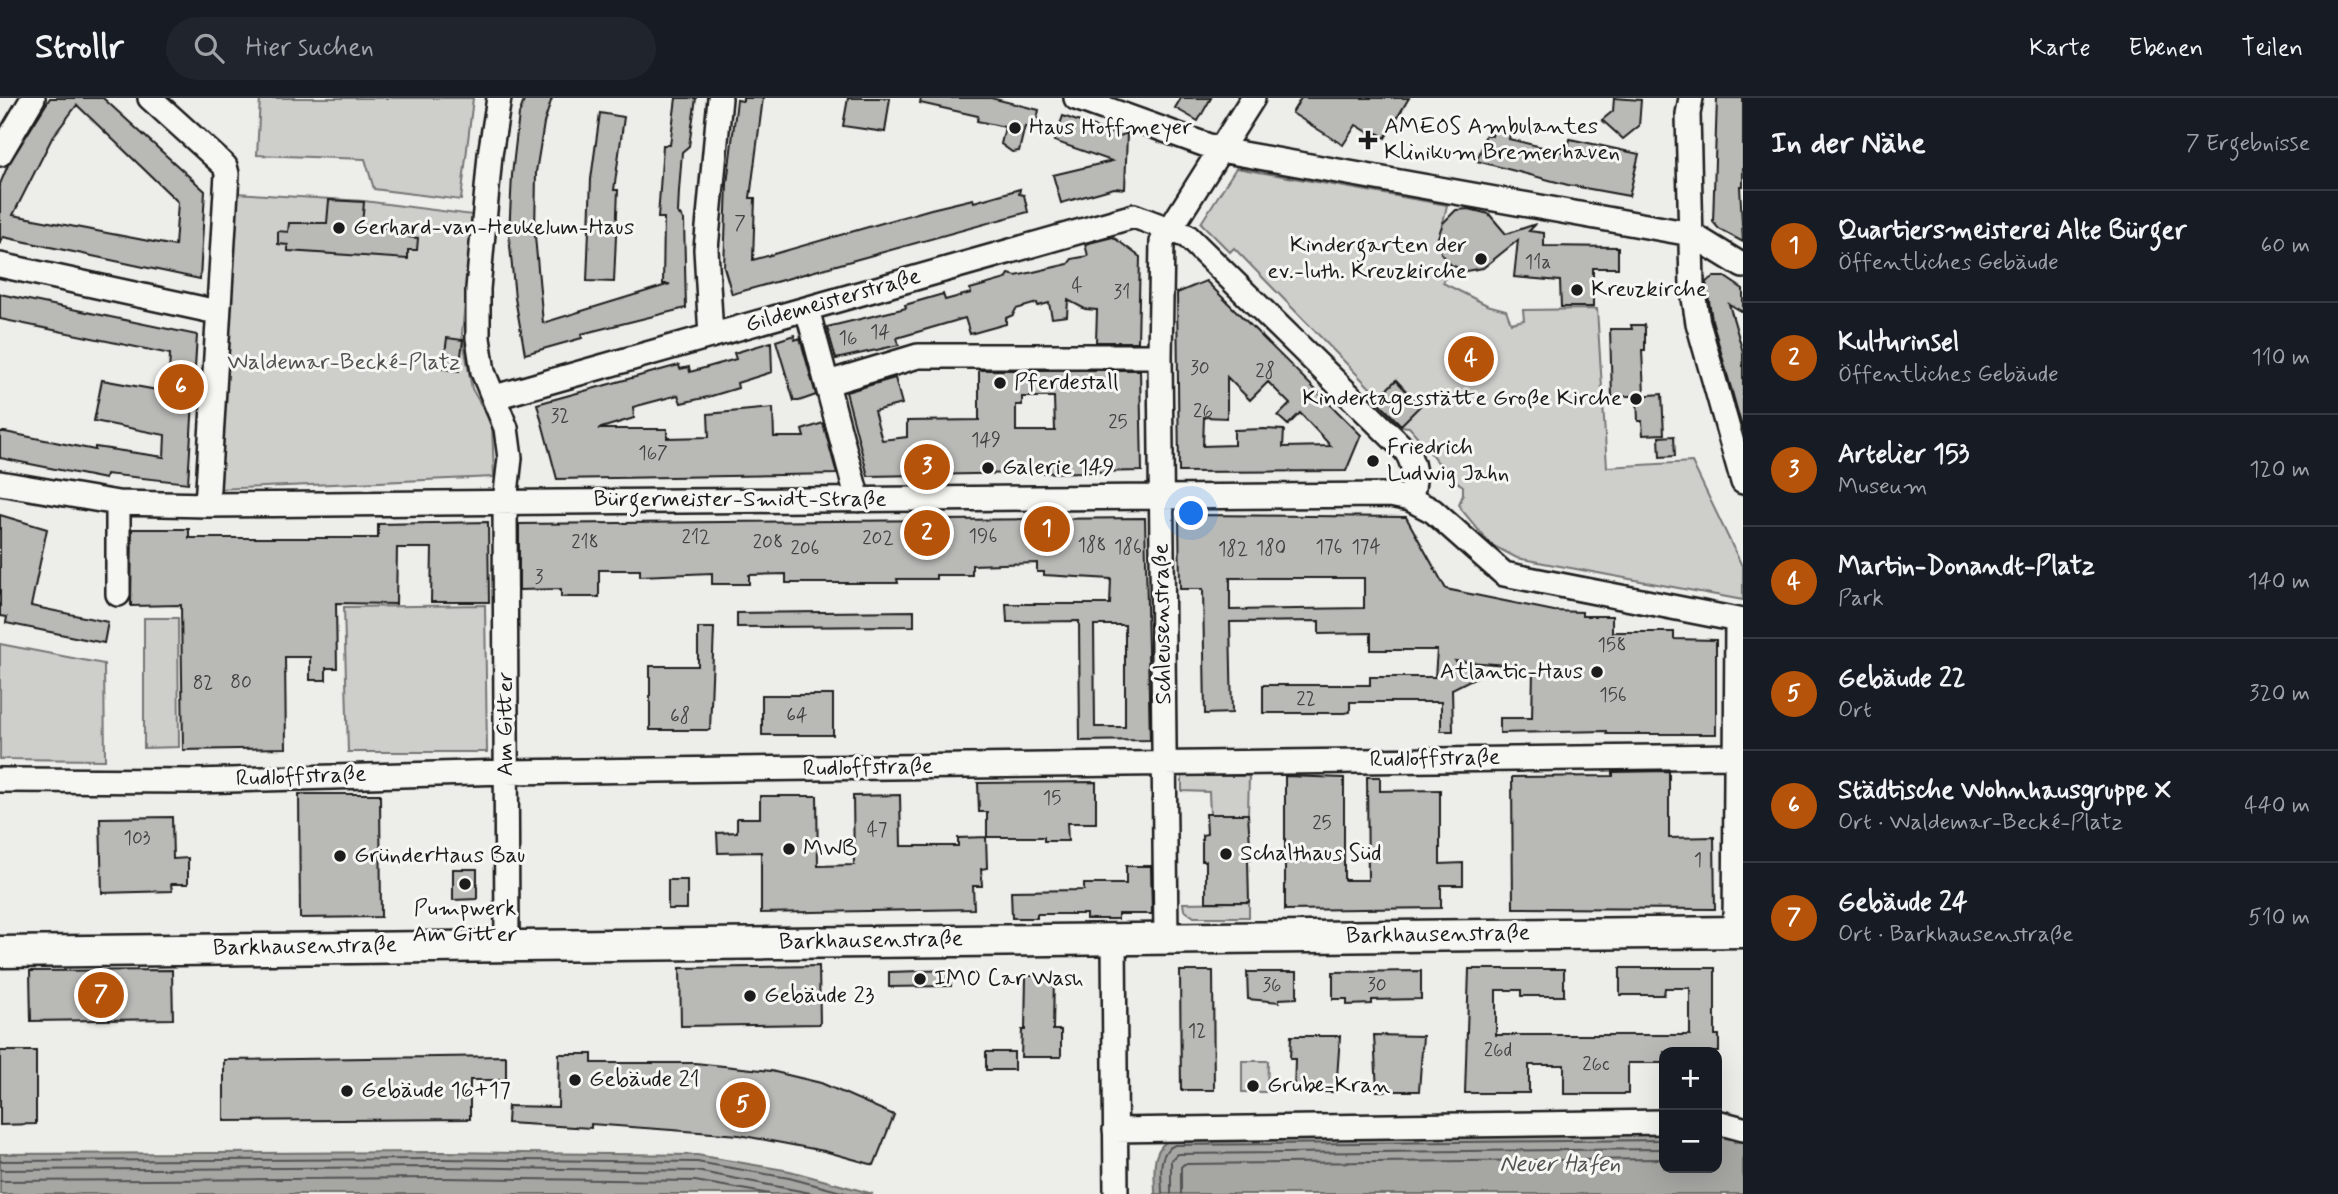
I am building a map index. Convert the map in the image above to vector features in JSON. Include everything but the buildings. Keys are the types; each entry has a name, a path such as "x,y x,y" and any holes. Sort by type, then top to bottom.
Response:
{"main road":[{"name":"Barkhausenstraße","path":"0,952 1739,932"}],"street":[{"path":"2,143 33,98"},
{"path":"150,98 225,166 228,173 217,312 207,505"},
{"path":"499,98 490,155 478,289 478,338 483,372 506,428 510,458 505,502"},
{"path":"711,336 706,249 720,98"},
{"path":"1076,98 1220,150 1691,234 1743,266"},
{"name":"Schleusenstraße","path":"1166,938 1160,356 1162,242 1252,98"},
{"path":"1690,98 1688,114 1692,286 1698,323 1742,478"},
{"name":"Gildemeisterstraße","path":"495,397 1134,216 1187,236 1406,451 1414,473 1415,485 1410,499"},
{"path":"0,265 217,312"},
{"path":"807,309 858,500"},
{"path":"828,383 918,356 1160,356"},
{"name":"Bürgermeister-Smidt-Straße","path":"0,483 118,503 207,505 1390,495 1410,499 1449,524 1479,556 1504,574 1740,620"},
{"name":"Am Gitter","path":"505,502 507,945"},
{"path":"118,503 118,594"},
{"path":"1739,932 1736,755 1740,620"},
{"name":"Rudloffstraße","path":"0,780 196,780 506,772 1736,755"},
{"path":"1114,938 1116,1194"},
{"path":"1115,1130 1659,1122"}],"green space":[{"path":"260,98 473,98 461,200 374,189 365,159 257,155"},
{"path":"1236,168 1447,205 1440,243 1451,265 1443,283 1487,305 1506,310 1511,323 1524,320 1523,310 1597,309 1607,467 1692,462 1743,568 1743,600 1517,558 1490,544 1461,509 1459,504 1463,486 1441,466 1409,427 1401,426 1374,398 1377,395 1234,248 1230,252 1201,223"},
{"name":"Waldemar-Becké-Platz","path":"235,193 364,201 473,215 462,334 472,389 492,424 494,477 215,489"},
{"path":"485,605 487,752 348,752 344,607"},
{"path":"144,618 178,618 179,747 144,748"},
{"path":"0,644 104,664 105,760 0,759"},
{"path":"1182,776 1249,776 1248,814 1210,814 1209,792 1182,791"},
{"path":"1249,902 1249,917 1194,917 1184,910 1183,903"},
{"path":"1242,1061 1268,1061 1267,1092 1242,1092"}],"water":[{"name":"Neuer Hafen","path":"1722,1132 1734,1132 1734,1142 1743,1142 1743,1194 1155,1194 1154,1170 1157,1155 1165,1142 1173,1138 1659,1133 1659,1173 1722,1173"},
{"path":"441,1152 697,1155 790,1171 873,1194 0,1194 0,1154"}],"place":[{"name":"Haus Hoffmeyer","path":"1015,128"},
{"name":"AMEOS Ambulantes Klinikum Bremerhaven","path":"1368,140"},
{"name":"Gerhard-van-Heukelum-Haus","path":"339,228"},
{"name":"Kindergarten der ev.-luth. Kreuzkirche","path":"1481,259"},
{"name":"Kreuzkirche","path":"1577,290"},
{"name":"Martin-Donandt-Platz","path":"1471,359"},
{"name":"Pferdestall","path":"1000,383"},
{"name":"Städtische Wohnhausgruppe X","path":"181,387"},
{"name":"Kindertagesstätte Große Kirche","path":"1636,399"},
{"name":"Friedrich Ludwig Jahn","path":"1373,461"},
{"name":"Artelier 153","path":"927,467"},
{"name":"Galerie 149","path":"988,468"},
{"name":"Quartiersmeisterei Alte Bürger","path":"1047,529"},
{"name":"Kulturinsel","path":"927,533"},
{"name":"Atlantic-Haus","path":"1597,672"},
{"name":"MWB","path":"789,849"},
{"name":"Schalthaus Süd","path":"1226,854"},
{"name":"GründerHaus Bau","path":"340,856"},
{"name":"Pumpwerk Am Gitter","path":"465,884"},
{"name":"IMO Car Wash","path":"920,979"},
{"name":"Gebäude 24","path":"101,995"},
{"name":"Gebäude 23","path":"750,996"},
{"name":"Gebäude 21","path":"575,1080"},
{"name":"Grube-Kran","path":"1253,1086"},
{"name":"Gebäude 16+17","path":"347,1091"},
{"name":"Gebäude 22","path":"743,1105"}]}
